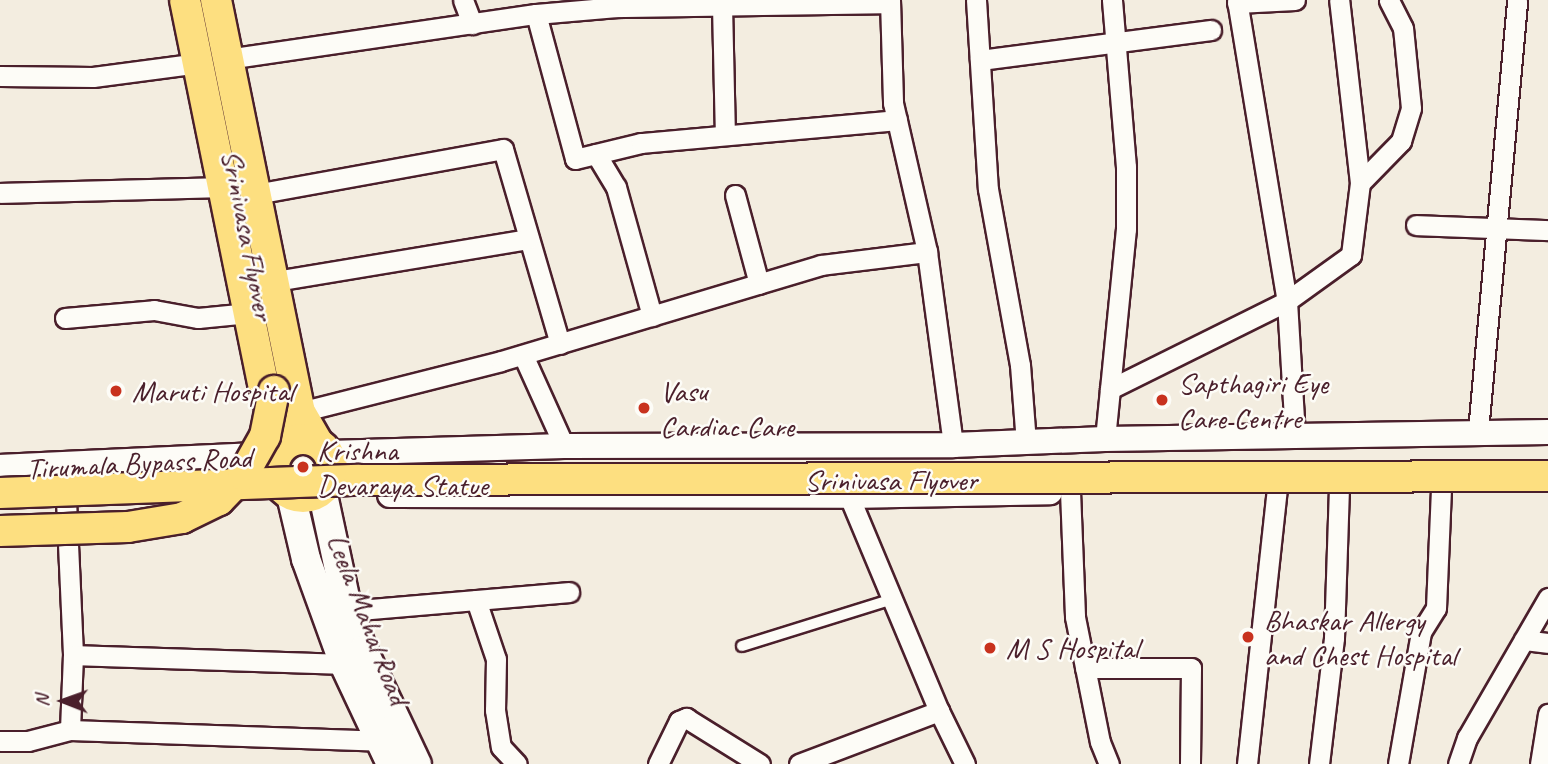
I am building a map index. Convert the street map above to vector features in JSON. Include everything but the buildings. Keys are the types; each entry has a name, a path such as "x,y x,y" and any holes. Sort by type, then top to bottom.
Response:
{"main road":[{"path":"186,0 213,61 256,194 300,412 304,447"},
{"name":"Srinivasa Flyover","path":"0,531 128,527 183,518 219,500 243,475 265,436 274,391 266,321 200,0"},
{"path":"216,0 213,61 225,187 266,398 304,447 332,470 324,488 302,498 286,491 275,474 304,447"},
{"name":"Srinivasa Flyover","path":"0,475 533,461 739,463 1548,457"},
{"name":"Srinivasa Flyover","path":"0,493 359,480 1548,476"},
{"name":"Leela Mahal Road","path":"324,488 348,611 363,650 417,764"},
{"name":"Leela Mahal Road","path":"286,491 306,559 344,664 385,753"}],"street":[{"path":"463,0 472,24"},
{"path":"976,0 988,189 1020,365 1027,443"},
{"path":"1105,439 1126,229 1126,167 1112,0"},
{"path":"1294,0 1237,2 1287,301 1295,436"},
{"path":"1110,389 1287,301 1351,254 1360,183 1339,0"},
{"path":"1360,183 1401,141 1411,108 1403,28 1389,0"},
{"path":"1478,432 1494,228 1517,0"},
{"path":"0,76 93,77 472,24 536,14 566,6 890,1 893,103 926,252 953,444"},
{"path":"722,5 725,135"},
{"path":"536,14 575,159 641,143 897,120"},
{"path":"980,60 1211,30"},
{"path":"256,194 503,149 560,344"},
{"path":"596,154 616,187 652,316"},
{"path":"0,193 225,187"},
{"path":"735,194 760,284"},
{"path":"1416,225 1548,230"},
{"path":"275,281 529,239"},
{"path":"300,412 523,355 821,265 926,252"},
{"path":"65,318 154,310 198,318 248,313"},
{"path":"523,355 564,446"},
{"name":"Tirumala Bypass Road","path":"0,467 304,447 953,444 1548,432"},
{"path":"324,488 355,494 849,496 1548,487"},
{"path":"1398,764 1421,632 1436,608 1441,488"},
{"path":"1319,764 1334,638 1339,489"},
{"path":"1247,764 1277,490"},
{"name":"Tirumala Bypass Road","path":"0,501 286,491"},
{"path":"1070,492 1075,617 1100,742 1109,764"},
{"path":"849,496 939,711 965,764"},
{"path":"66,500 73,655 70,730"},
{"path":"348,611 569,592"},
{"path":"1458,764 1467,738 1548,598"},
{"path":"477,600 496,659 495,709 501,747 517,764"},
{"path":"1524,640 1548,643"},
{"path":"73,655 344,664"},
{"path":"1085,668 1191,668 1190,764"},
{"path":"799,764 939,711"},
{"path":"1543,753 1548,714"},
{"path":"658,764 679,721 686,718 760,764"},
{"path":"0,741 28,741 70,730 385,753"}],"lane":[{"path":"742,646 893,598"}],"place":[{"name":"Maruti Hospital","path":"116,391"},
{"name":"Sapthagiri Eye Care Centre","path":"1162,400"},
{"name":"Vasu Cardiac Care","path":"644,408"},
{"name":"Krishna Devaraya Statue","path":"303,467"},
{"name":"Bhaskar Allergy and Chest Hospital","path":"1248,637"},
{"name":"M S Hospital","path":"990,648"}]}
